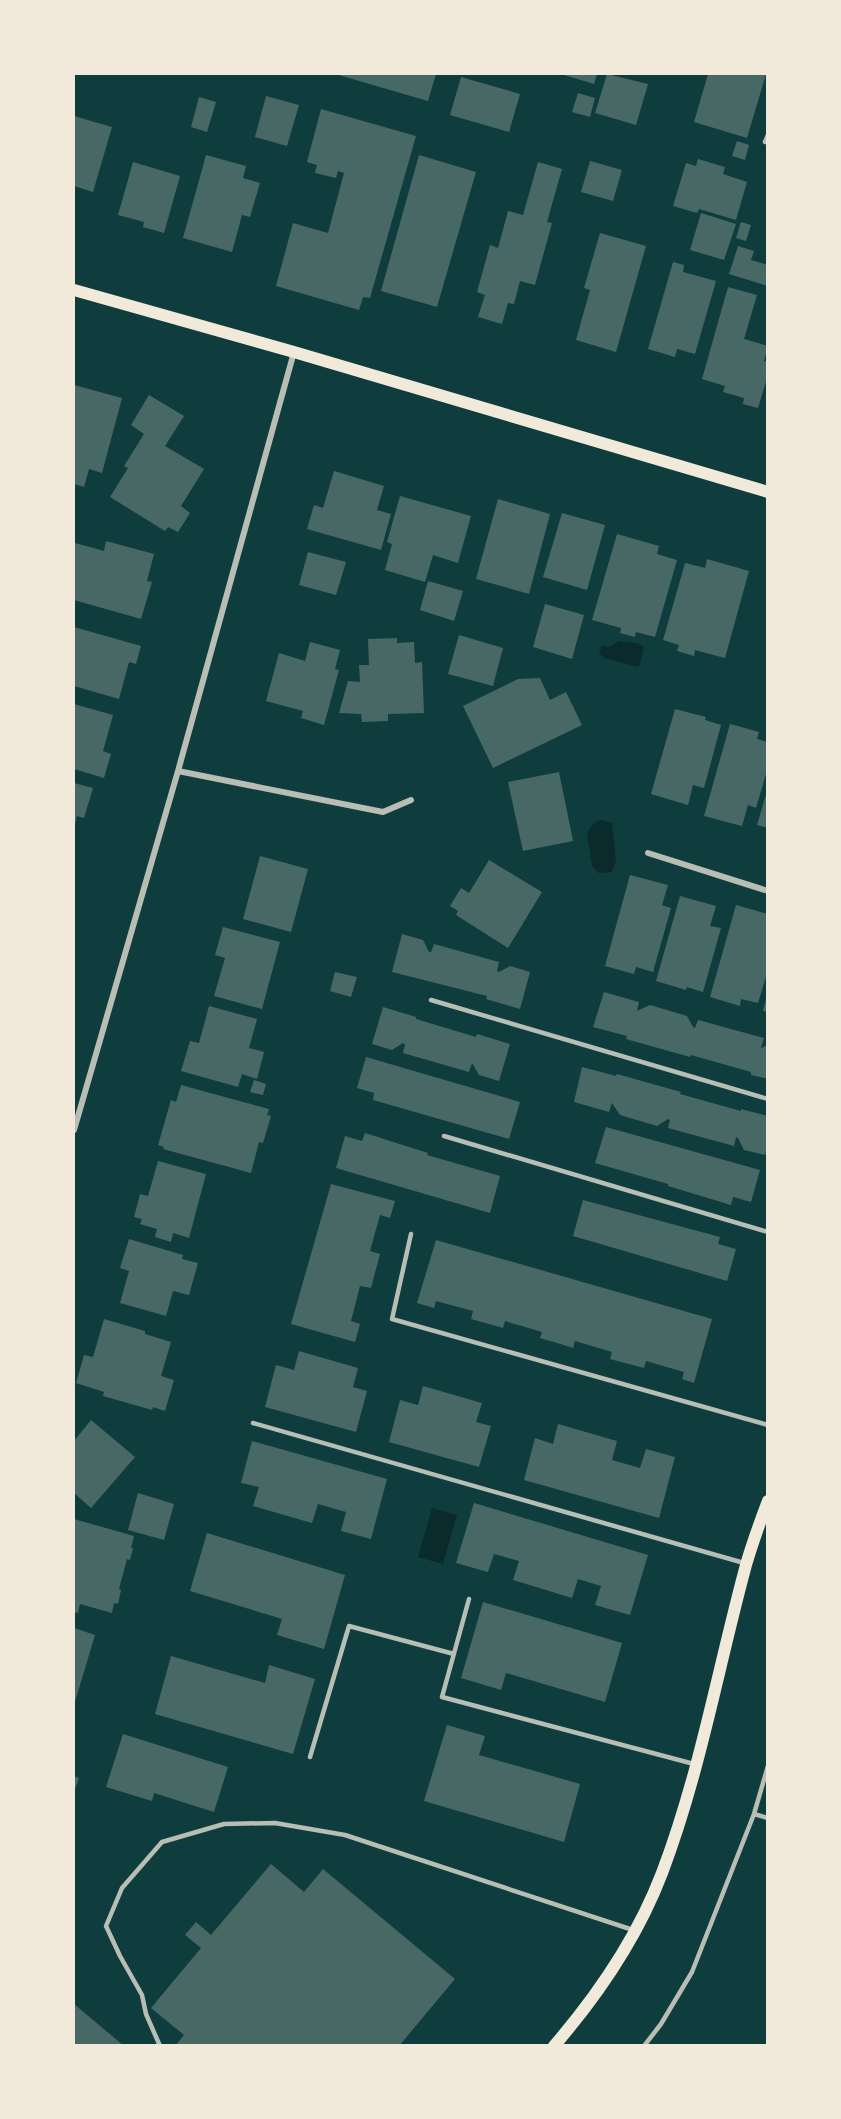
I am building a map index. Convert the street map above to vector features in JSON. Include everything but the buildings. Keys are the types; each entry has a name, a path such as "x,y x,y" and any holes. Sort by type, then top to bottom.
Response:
{"main road":[{"path":"74,290 294,352 768,492"},
{"path":"554,2046 607,1977 635,1930 662,1874 696,1765 747,1563 768,1501"}],"street":[{"path":"74,1130 178,771 294,352"},
{"path":"178,771 383,812 411,800"},
{"path":"648,853 768,891"}],"lane":[{"path":"765,142 768,135"},
{"path":"431,1000 768,1100"},
{"path":"444,1136 768,1232"},
{"path":"411,1234 392,1319 768,1425"},
{"path":"253,1423 747,1563"},
{"path":"469,1599 442,1697 696,1765"},
{"path":"310,1757 349,1626 454,1654"},
{"path":"644,2046 661,2024 692,1972 754,1814 768,1766"},
{"path":"754,1814 768,1818"},
{"path":"160,2046 146,2014 142,1995 106,1926 122,1888 162,1842 224,1824 275,1823 345,1835 635,1930"}],"water":[{"path":"619,641 644,646 638,667 604,658 599,653 602,645 609,647"},
{"path":"601,820 612,823 616,860 612,872 599,873 592,866 587,834 593,824"},
{"path":"432,1508 457,1515 443,1564 418,1557"}]}
